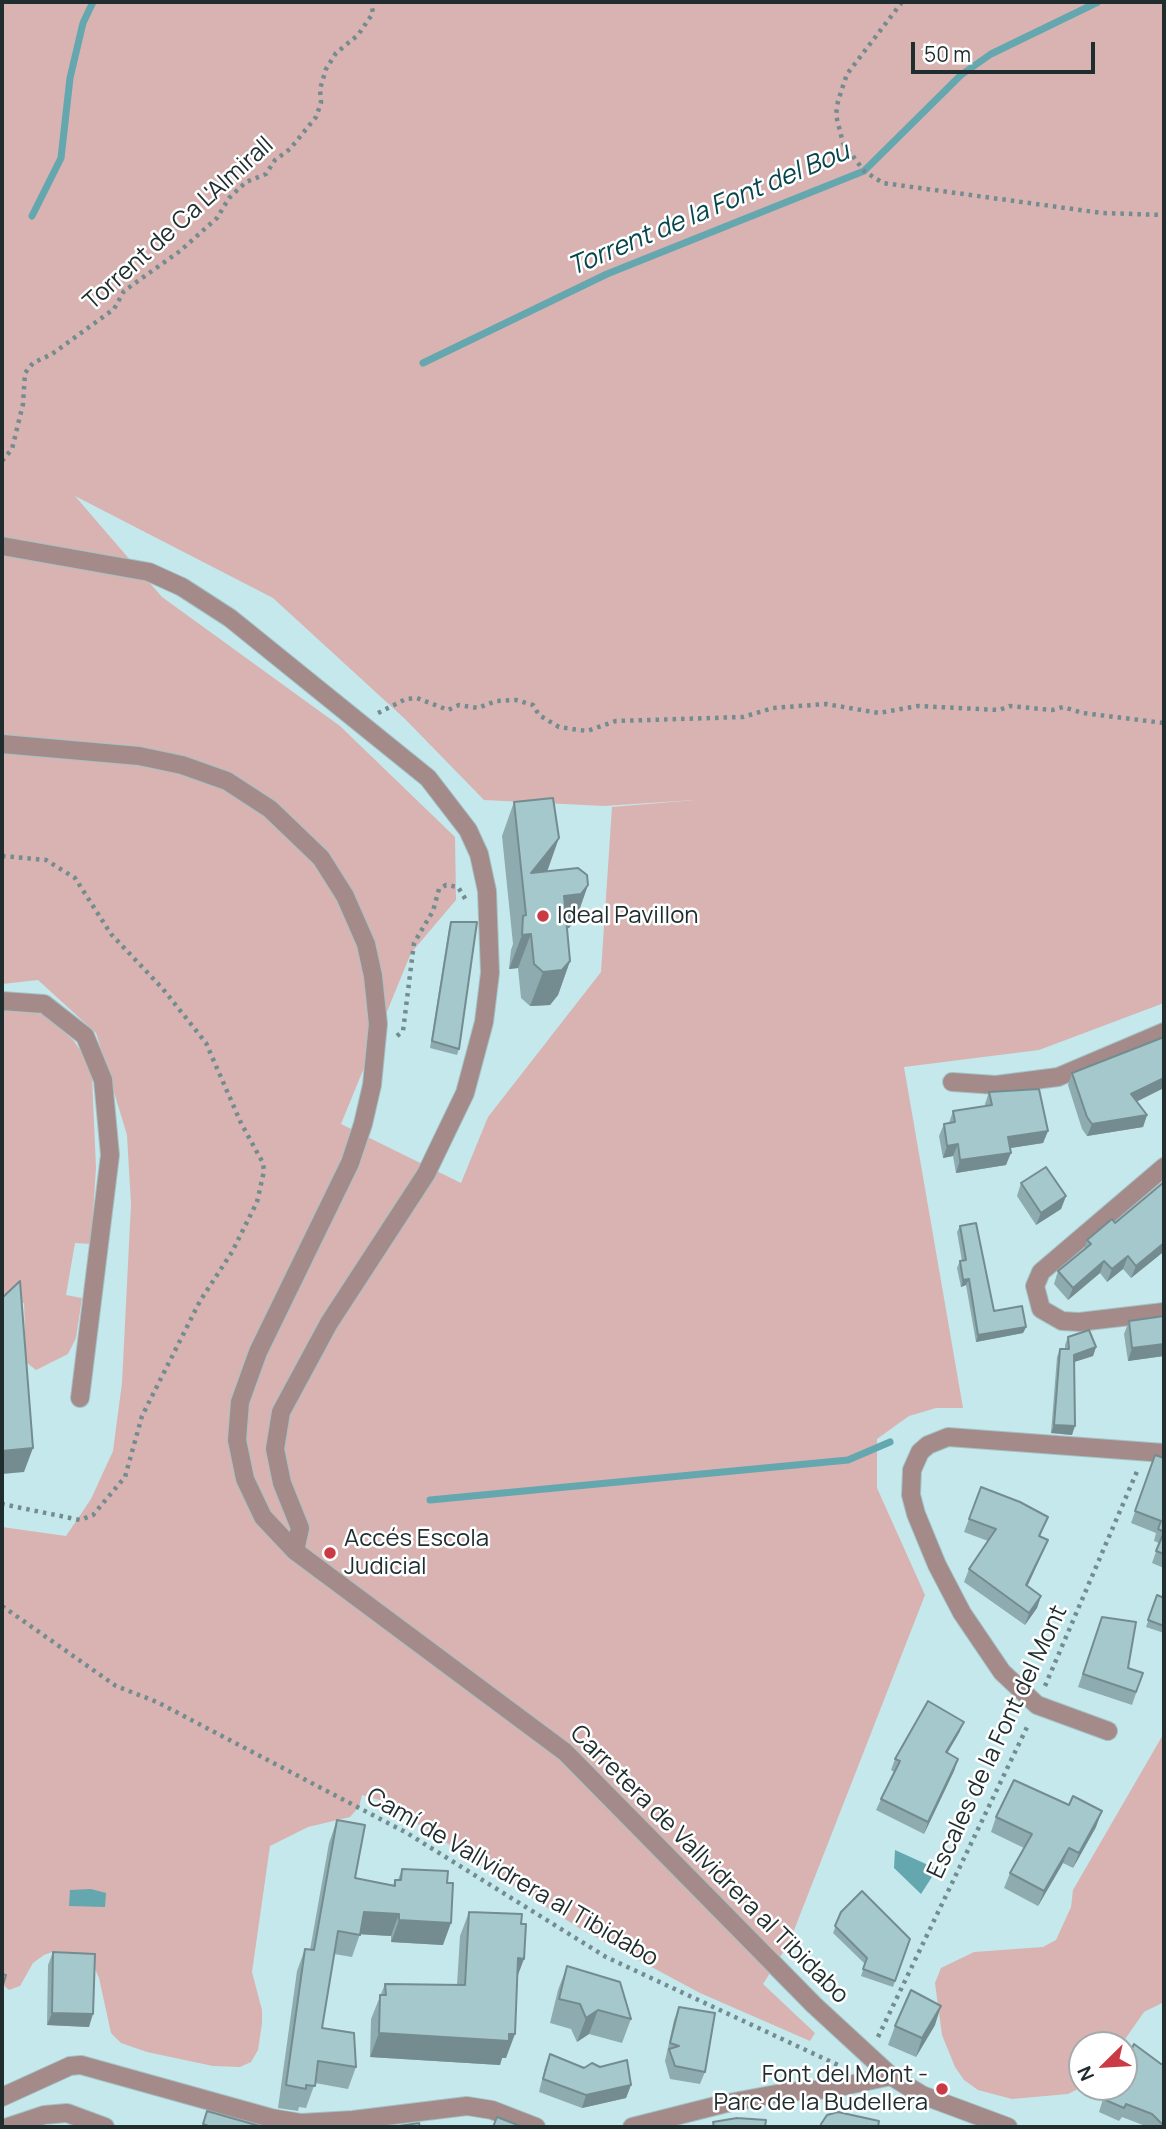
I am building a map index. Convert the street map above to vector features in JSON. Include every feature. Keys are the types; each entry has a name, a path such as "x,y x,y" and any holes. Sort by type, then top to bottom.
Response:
{"street":[{"path":"2,546 149,572 182,587 230,618 428,778 468,830 479,854 490,918 490,973 484,1022 465,1093 426,1174 329,1324 281,1412 275,1449 282,1483 300,1528 295,1550"},
{"name":"Carretera de Vallvidrera al Tibidabo","path":"2,744 139,755 182,765 227,781 270,809 321,859 345,896 366,944 373,976 378,1024 374,1074 363,1124 350,1163 258,1352 240,1402 237,1440 245,1479 263,1517 295,1550 565,1752 814,2005 891,2076 922,2095 1008,2127"},
{"path":"2,1001 44,1004 85,1036 103,1080 110,1155 80,1398"},
{"path":"952,1082 996,1085 1058,1077 1164,1032"},
{"path":"1164,1167 1041,1272 1035,1294 1041,1310 1062,1321 1079,1322 1164,1312"},
{"path":"1108,1731 1037,1706 1002,1672 949,1589 916,1514 911,1480 915,1461 928,1445 948,1437 1164,1453"},
{"path":"2,2097 70,2066 81,2065 271,2118 301,2123 354,2120 467,2106 492,2110 536,2127"},
{"path":"632,2127 723,2104 891,2076"},
{"path":"8,2127 44,2115 67,2113 105,2127"}],"path":[{"name":"Torrent de Ca L'Almirall","path":"2,461 12,449 23,404 25,373 33,363 52,354 114,309 124,291 180,251 217,218 237,190 246,182 266,173 275,160 290,149 316,117 326,69 336,53 358,35 373,13 371,2"},
{"path":"902,2 847,74 838,101 836,115 843,143 864,171 883,183 1102,214 1164,215"},
{"path":"373,719 380,711 417,698 447,710 459,705 478,708 516,700 533,705 539,715 559,727 587,731 616,721 743,717 773,708 826,704 879,713 918,706 999,710 1010,706 1052,709 1063,707 1083,713 1164,723"},
{"path":"2,856 46,860 75,878 111,934 163,989 206,1043 222,1084 264,1167 257,1202 232,1252 200,1301 142,1416 125,1477 93,1515 80,1520 2,1504"},
{"path":"393,1037 403,1031 414,943 433,911 439,889 446,884 458,887 474,916 480,920 490,918"},
{"name":"Escales de la Font del Mont","path":"875,2043 1037,1706 1146,1452"},
{"name":"Camí de Vallvidrera al Tibidabo","path":"2,1606 116,1686 157,1702 324,1792 407,1833 606,1957 869,2081"}],"shaded area":[{"path":"2,2 1164,2 1164,1003 1039,1050 904,1067 963,1408 936,1408 909,1416 877,1439 877,1488 925,1595 789,1943 763,1984 815,2033 810,2041 700,1993 579,1928 380,1800 362,1795 359,1807 350,1817 308,1827 270,1846 252,1972 262,2010 262,2023 258,2050 251,2062 240,2067 213,2066 147,2052 121,2043 111,2033 99,1978 93,1964 84,1954 55,1951 44,1955 33,1963 20,1986 9,1990 2,1984 2,1527 66,1536 91,1499 113,1451 122,1383 131,1204 127,1135 96,1033 38,980 2,984","holes":["75,496 273,598 405,719 484,800 604,806 695,800 612,807 601,972 488,1117 461,1183 341,1124 411,953 456,900 455,837 340,726 162,597"]},
{"path":"2,1008 29,1009 47,1017 73,1040 83,1054 92,1076 96,1168 91,1244 75,1243 66,1295 82,1298 76,1338 68,1354 36,1370 26,1362 24,1303 8,1303 2,1309"},
{"path":"1164,1733 1164,2002 1144,2012 1131,2031 1068,2031 1068,2094 1012,2099 978,2090 964,2080 955,2067 942,2035 935,1983 941,1968 974,1952 1043,1947 1056,1940 1071,1907 1073,1890"}],"water":[{"path":"895,1850 937,1869 921,1894 894,1868"},
{"path":"91,1889 106,1893 105,1907 69,1906 70,1890"}],"building":[{"path":"553,798 559,838 531,873 578,868 587,875 588,885 581,894 564,896 570,961 562,970 543,972 534,964 531,934 522,935 523,916 526,915 514,802"},
{"path":"451,922 477,922 459,1049 432,1041"},
{"path":"1164,1037 1164,1078 1131,1094 1147,1115 1092,1124 1072,1073"},
{"path":"1039,1089 1048,1131 1008,1137 1011,1153 960,1160 958,1144 947,1146 944,1124 955,1122 953,1111 992,1105 989,1092"},
{"path":"1046,1167 1066,1196 1041,1213 1021,1183"},
{"path":"1164,1182 1164,1243 1136,1266 1128,1256 1112,1269 1104,1261 1073,1288 1058,1271 1091,1244 1087,1240 1112,1219 1115,1223"},
{"path":"976,1223 994,1311 1022,1306 1026,1327 978,1335 969,1279 963,1280 960,1261 966,1260 960,1226"},
{"path":"20,1281 33,1448 2,1451 2,1298"},
{"path":"1164,1316 1164,1344 1132,1348 1129,1321"},
{"path":"1089,1330 1096,1347 1074,1355 1075,1426 1054,1425 1060,1349 1069,1349 1068,1337"},
{"path":"1155,1455 1164,1458 1164,1532 1158,1529 1161,1521 1135,1511"},
{"path":"981,1487 1020,1502 1048,1517 1039,1536 1048,1540 1026,1585 1041,1596 1029,1613 969,1569 996,1529 969,1519"},
{"path":"1164,1532 1164,1554 1156,1551"},
{"path":"1157,1595 1164,1598 1164,1626 1148,1620"},
{"path":"1102,1617 1136,1622 1128,1668 1143,1673 1136,1692 1083,1674"},
{"path":"928,1701 964,1722 946,1752 958,1759 928,1822 881,1799 900,1761 895,1759"},
{"path":"1014,1780 1069,1805 1073,1796 1102,1811 1079,1853 1069,1848 1044,1891 1010,1873 1032,1834 996,1817"},
{"path":"337,1820 365,1825 355,1878 395,1886 395,1880 401,1880 402,1869 448,1871 447,1883 453,1883 451,1923 399,1920 399,1914 364,1912 360,1935 338,1931 322,2028 354,2033 356,2067 318,2061 315,2086 306,2085 306,2089 286,2085 305,1949 314,1950"},
{"path":"862,1891 910,1939 895,1981 863,1969 867,1958 835,1926 841,1912"},
{"path":"469,1912 522,1914 521,1924 526,1924 524,1959 518,1958 515,2034 509,2034 509,2041 379,2033 380,1995 386,1995 385,1984 465,1985"},
{"path":"53,1952 95,1954 93,2014 52,2013"},
{"path":"567,1966 620,1982 631,2019 598,2010 586,2018 580,2004 559,1999"},
{"path":"911,1990 941,2006 922,2038 895,2026"},
{"path":"679,2007 715,2013 705,2072 675,2066 669,2049 679,2046 670,2043"},
{"path":"1138,2047 1164,2064 1164,2126 1152,2114 1126,2104 1124,2108 1108,2101 1138,2101"},
{"path":"550,2054 584,2068 592,2063 600,2067 627,2060 631,2085 586,2095 543,2079"},
{"path":"207,2111 263,2127 211,2127 203,2124"},
{"path":"838,2112 879,2121 878,2127 820,2127 827,2115"},
{"path":"497,2117 523,2127 493,2127"},
{"path":"737,2118 766,2120 765,2127 714,2127 713,2122"},
{"path":"419,2123 420,2127 392,2127"}],"waterway":[{"path":"32,216 61,158 70,78 83,23 93,2"},
{"name":"Torrent de la Font del Bou","path":"423,363 607,274 864,171 961,75 991,54 1098,2"},
{"path":"430,1500 848,1460 890,1442"}],"place":[{"name":"Ideal Pavillon","path":"543,916"},
{"name":"Accés Escola Judicial","path":"330,1553"},
{"name":"Font del Mont - Parc de la Budellera","path":"942,2089"}]}
